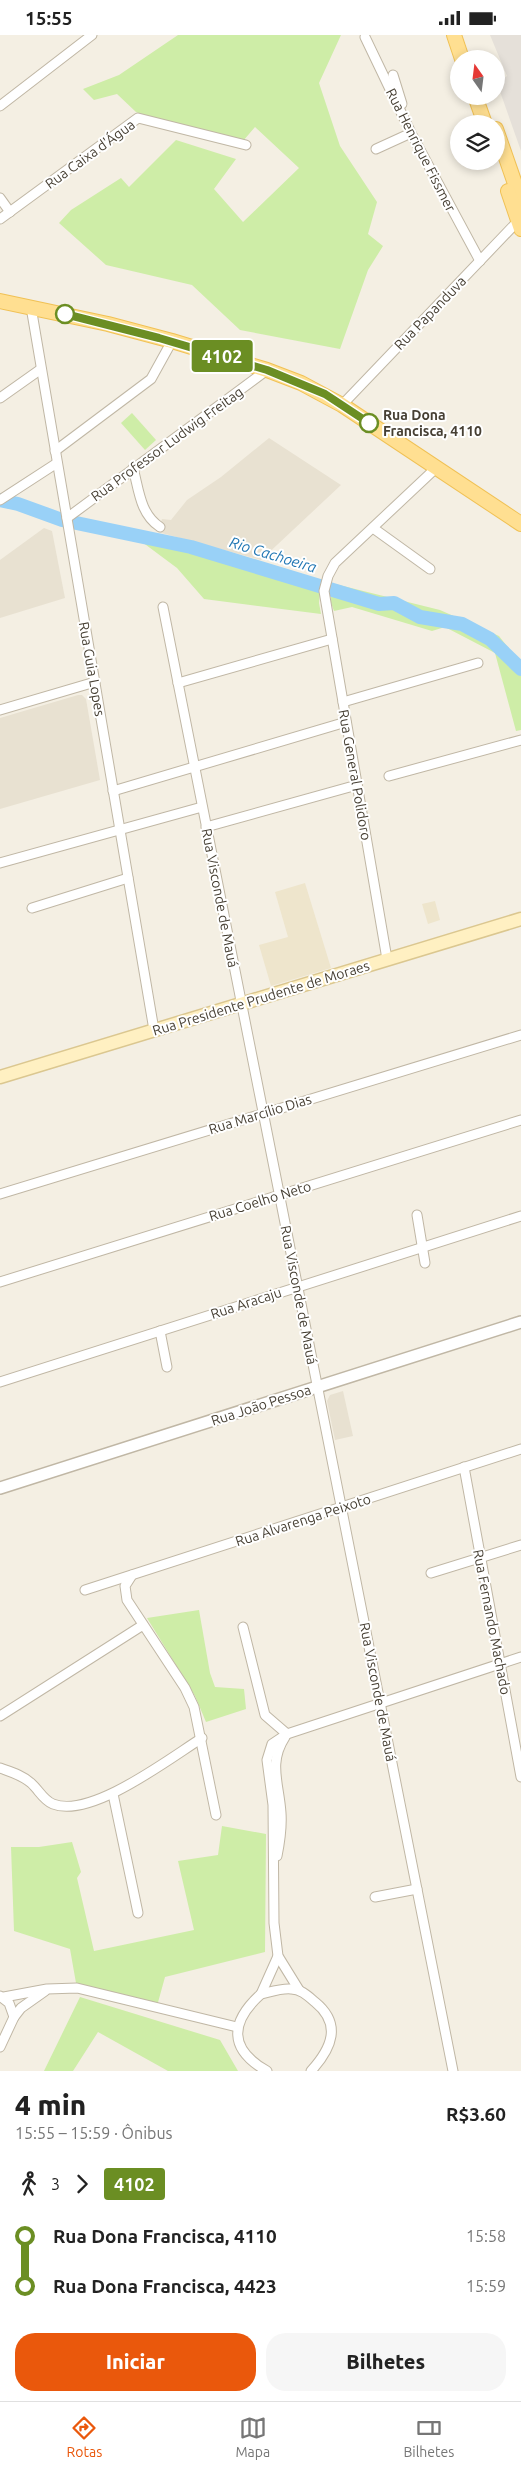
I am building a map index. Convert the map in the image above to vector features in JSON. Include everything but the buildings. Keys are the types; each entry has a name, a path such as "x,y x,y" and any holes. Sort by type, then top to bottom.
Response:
{"main road":[{"path":"454,35 459,50"},
{"path":"464,35 469,50"},
{"path":"505,155 521,201"},
{"path":"501,170 520,225"},
{"path":"0,301 172,341 267,370 313,388 342,405 520,526"},
{"name":"Rua Presidente Prudente de Moraes","path":"0,1077 521,919"}],"street":[{"path":"0,106 92,35"},
{"name":"Rua Henrique Fissmer","path":"365,37 406,124 480,261"},
{"path":"393,75 406,124"},
{"name":"Rua Caixa d'Água","path":"0,219 138,118 246,145"},
{"path":"376,149 411,133"},
{"path":"0,199 10,212"},
{"name":"Rua Papanduva","path":"342,405 480,261 520,225"},
{"name":"Rua Guia Lopes","path":"31,307 154,1030"},
{"path":"55,451 151,379 172,341"},
{"path":"0,398 42,369"},
{"name":"Rua Professor Ludwig Freitag","path":"67,521 133,468 267,370"},
{"path":"0,500 57,463"},
{"path":"133,468 144,510 151,521 160,527"},
{"path":"430,569 372,528 436,468"},
{"name":"Rua General Polidoro","path":"372,528 335,563 325,588 332,639 387,959"},
{"name":"Rua Visconde de Mauá","path":"163,607 453,2071"},
{"path":"178,683 332,639"},
{"path":"343,702 478,663"},
{"path":"0,710 95,682"},
{"path":"113,791 346,722"},
{"path":"389,777 521,740"},
{"path":"206,827 357,785"},
{"path":"0,863 202,807"},
{"path":"32,908 128,878"},
{"name":"Rua Marcílio Dias","path":"0,1194 521,1035"},
{"name":"Rua Coelho Neto","path":"0,1282 521,1121"},
{"path":"416,1215 426,1263"},
{"name":"Rua Aracaju","path":"0,1382 521,1216"},
{"name":"Rua João Pessoa","path":"0,1488 521,1322"},
{"path":"160,1331 167,1367"},
{"name":"Rua Alvarenga Peixoto","path":"85,1590 521,1449"},
{"name":"Rua Fernando Machado","path":"464,1467 521,1777"},
{"path":"431,1573 521,1545"},
{"path":"132,1575 125,1586 125,1593 143,1625 190,1698 202,1738 216,1815"},
{"path":"0,1717 143,1625"},
{"path":"243,1627 265,1715 287,1735"},
{"path":"311,2071 328,2045 332,2027 329,2017 323,2009 299,1990 278,1957 274,1914 273,1805 267,1760 272,1744 287,1735 521,1657"},
{"path":"0,1768 20,1775 32,1783 45,1798 57,1805 83,1804 113,1794 202,1738"},
{"path":"113,1794 138,1913"},
{"path":"375,1897 417,1889"},
{"path":"267,2071 244,2054 238,2044 237,2027 240,2020 261,1994 278,1957"},
{"path":"1,1996 47,1989 77,1988 237,2027"},
{"path":"0,2047 14,2017 21,2008 47,1989"},
{"path":"261,1994 290,1989 299,1990"},
{"path":"1,1996 10,2003 14,2017"}],"shaded area":[{"path":"490,35 521,35 521,151 505,105 505,77 507,76 505,71 505,50 496,50"},
{"path":"269,438 341,485 261,560 158,532 162,519 171,520 187,500 221,477"},
{"path":"44,528 52,531 65,598 0,618 0,560"},
{"path":"82,695 86,699 100,780 0,809 0,718"},
{"path":"305,883 331,968 271,986 259,945 288,937 275,892"},
{"path":"435,901 440,920 428,924 422,904"},
{"path":"343,1391 353,1436 335,1440 327,1401 330,1395"}],"green space":[{"path":"178,35 341,35 319,83 340,146 377,202 368,234 383,246 368,270 340,349 240,330 192,285 106,265 59,223 71,210 121,178 129,187 176,140 236,159 214,189 243,222 299,168 255,127 243,141 156,120 136,112 117,94 94,100 83,89 119,75"},
{"path":"132,413 156,440 145,450 121,423"},
{"path":"138,539 176,547 180,550 209,553 236,565 242,564 250,568 266,566 277,574 292,580 294,583 313,586 320,592 321,614 204,599 177,568"},
{"path":"335,584 440,610 499,636 521,664 521,730 516,731 495,653 445,627 432,631 352,607 334,611 330,600"},
{"path":"199,1610 210,1673 215,1687 244,1689 246,1709 206,1722 195,1696 147,1618"},
{"path":"222,1826 266,1834 265,1952 165,1977 157,2006 76,1983 70,1949 14,1931 11,1847 39,1847 72,1842 81,1872 77,1878 94,1951 194,1930 178,1861 218,1855"},
{"path":"80,1997 220,2040 238,2071 168,2071 98,2032 73,2071 44,2071"}],"waterway":[{"name":"Rio Cachoeira","path":"0,500 18,504 62,520 191,547 379,604 394,603 420,617 462,624 490,639 521,669"}],"bus line":[{"name":"4102","path":"65,314 159,338 267,370 325,394 369,423"}],"place":[{"name":"Rua Dona Francisca, 4110","path":"369,423"}]}
